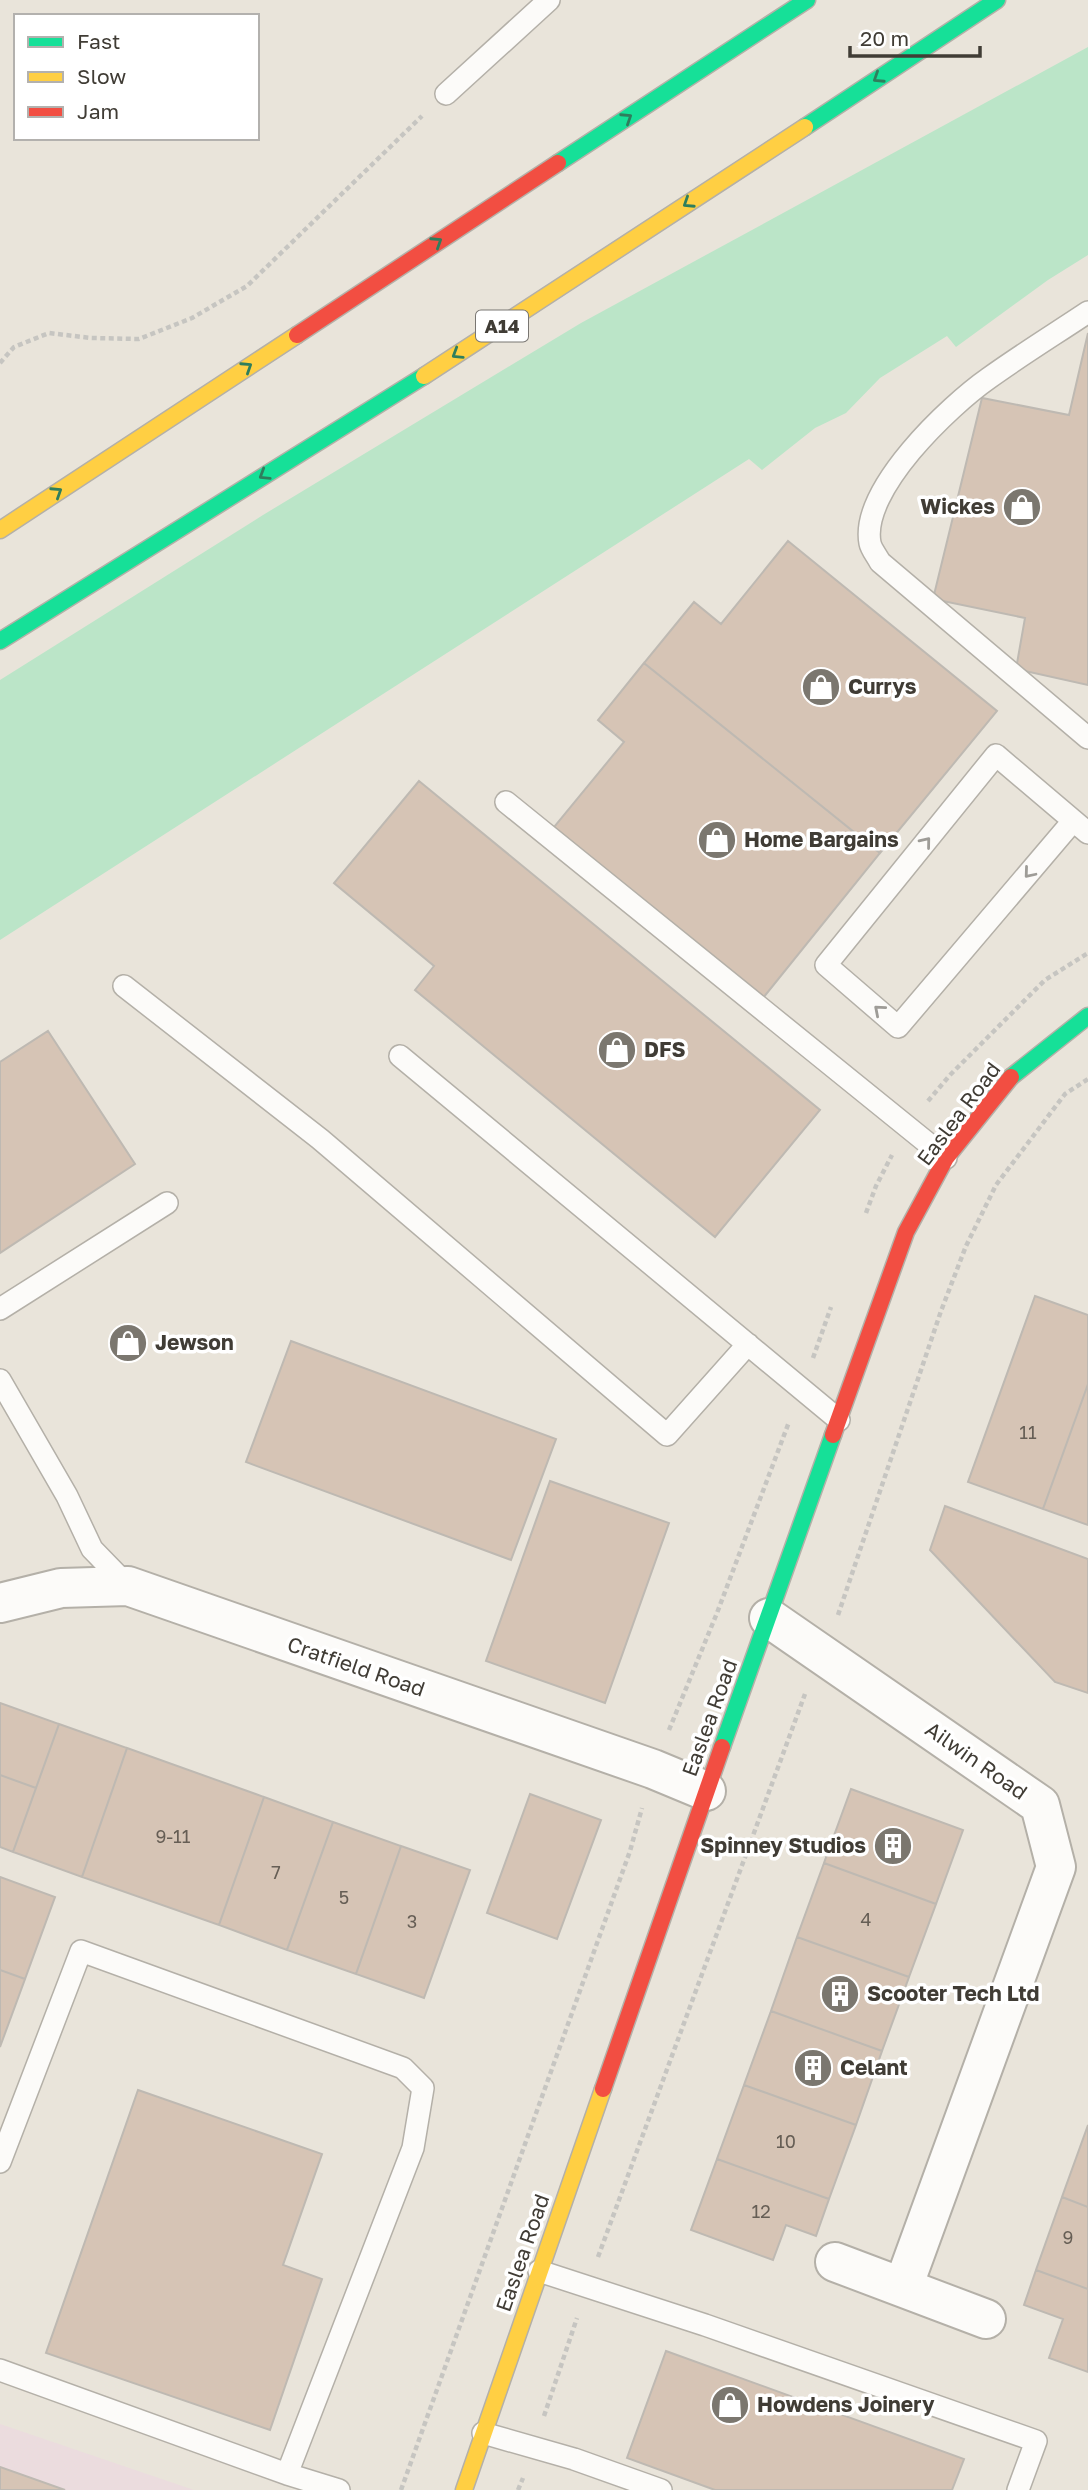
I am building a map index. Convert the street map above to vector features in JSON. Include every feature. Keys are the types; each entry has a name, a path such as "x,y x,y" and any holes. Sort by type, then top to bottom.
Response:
{"main road":[{"path":"0,530 807,0"},
{"name":"A14","path":"0,640 474,344 997,0"},
{"name":"Easlea Road","path":"464,2490 706,1791 906,1232 946,1158 1013,1075 1088,1016"}],"street":[{"name":"Cratfield Road","path":"0,1603 61,1588 128,1586 653,1769 706,1791"},
{"name":"Ailwin Road","path":"769,1618 1040,1805 1056,1867 903,2287"},
{"path":"835,2262 986,2319"}],"lane":[{"path":"446,94 549,0"},
{"path":"1088,312 987,379 947,413 907,455 879,494 871,517 870,544 880,562 1088,738"},
{"path":"996,755 1081,827 898,1027 826,965 996,755"},
{"path":"506,802 946,1158"},
{"path":"124,986 320,1139 667,1435 748,1344"},
{"path":"400,1056 839,1420"},
{"path":"0,1309 167,1203"},
{"path":"0,1380 66,1496 92,1549 128,1586"},
{"path":"0,2162 81,1951 403,2068 423,2088 413,2148 287,2474"},
{"path":"539,2271 719,2330 1035,2441 1018,2490"},
{"path":"0,2370 287,2474 339,2490"},
{"path":"483,2433 661,2490"}],"path":[{"path":"0,363 14,347 49,333 91,338 139,339 192,318 247,286 446,94"},
{"path":"519,2490 587,2287 797,1710 823,1656 966,1245 996,1185 1065,1094 1088,1079"}],"shaded area":[{"path":"0,2424 194,2490 0,2490"}],"green space":[{"path":"1088,47 1088,255 1048,280 956,347 947,336 880,378 846,413 815,428 762,470 749,459 0,940 0,680 263,515 581,323"}],"building":[{"name":"Wickes","path":"1088,333 1088,685 1016,669 1025,618 933,599 982,398 1069,415"},
{"name":"Currys","path":"788,541 997,711 880,853 644,663 694,602 721,624"},
{"name":"Home Bargains","path":"644,663 880,853 763,998 554,827 624,742 598,720"},
{"name":"DFS","path":"419,781 820,1110 715,1237 415,990 434,966 334,883"},
{"path":"48,1031 135,1164 0,1253 0,1062"},
{"path":"1035,1296 1088,1315 1088,1384 1043,1509 968,1482"},
{"path":"291,1341 556,1439 511,1560 246,1462"},
{"path":"1088,1384 1088,1525 1043,1509"},
{"path":"550,1481 669,1523 605,1703 486,1661"},
{"path":"945,1506 1088,1559 1088,1693 1055,1682 930,1550"},
{"path":"0,1703 59,1724 36,1788 0,1775"},
{"path":"59,1724 127,1748 82,1877 13,1852"},
{"path":"127,1748 264,1797 219,1925 82,1877"},
{"path":"0,1775 36,1788 13,1852 0,1847"},
{"name":"Spinney Studios","path":"851,1789 963,1830 936,1904 824,1863"},
{"path":"530,1794 601,1820 557,1939 487,1913"},
{"path":"264,1797 333,1822 287,1950 219,1925"},
{"path":"333,1822 401,1846 356,1974 287,1950"},
{"path":"401,1846 470,1870 424,1998 356,1974"},
{"path":"824,1863 936,1904 909,1977 797,1937"},
{"path":"0,1877 55,1897 25,1979 0,1970"},
{"name":"Scooter Tech Ltd","path":"797,1937 909,1977 882,2051 771,2011"},
{"path":"0,1970 25,1979 0,2047"},
{"name":"Celant","path":"771,2011 882,2051 856,2125 744,2085"},
{"path":"744,2085 856,2125 829,2199 717,2159"},
{"path":"138,2090 322,2154 283,2265 322,2279 270,2430 46,2353"},
{"path":"1088,2125 1088,2207 1062,2197"},
{"path":"717,2159 829,2199 816,2236 786,2225 773,2260 691,2230"},
{"path":"1062,2197 1088,2207 1088,2289 1036,2270"},
{"path":"1036,2270 1088,2289 1088,2372 1049,2358 1063,2319 1024,2305"},
{"name":"Howdens Joinery","path":"666,2351 964,2459 952,2490 715,2490 627,2458"},
{"path":"0,2467 65,2490 0,2490"}],"traffic: fast":[{"path":"558,163 807,0"},
{"path":"805,127 997,0"},
{"path":"0,641 424,376"},
{"path":"1011,1077 1088,1016"},
{"path":"722,1747 833,1435"}],"traffic: slow":[{"path":"424,376 805,127"},
{"path":"0,530 297,335"},
{"path":"464,2490 603,2089"}],"traffic: jam":[{"path":"297,335 558,163"},
{"path":"833,1435 906,1232 946,1158 1011,1077"},
{"path":"603,2089 722,1747"}],"place":[{"name":"Wickes","path":"1022,507"},
{"name":"Currys","path":"821,687"},
{"name":"Home Bargains","path":"717,840"},
{"name":"DFS","path":"617,1050"},
{"name":"Jewson","path":"128,1343"},
{"name":"Spinney Studios","path":"893,1846"},
{"name":"Scooter Tech Ltd","path":"840,1994"},
{"name":"Celant","path":"813,2068"},
{"name":"Howdens Joinery","path":"730,2405"}]}
